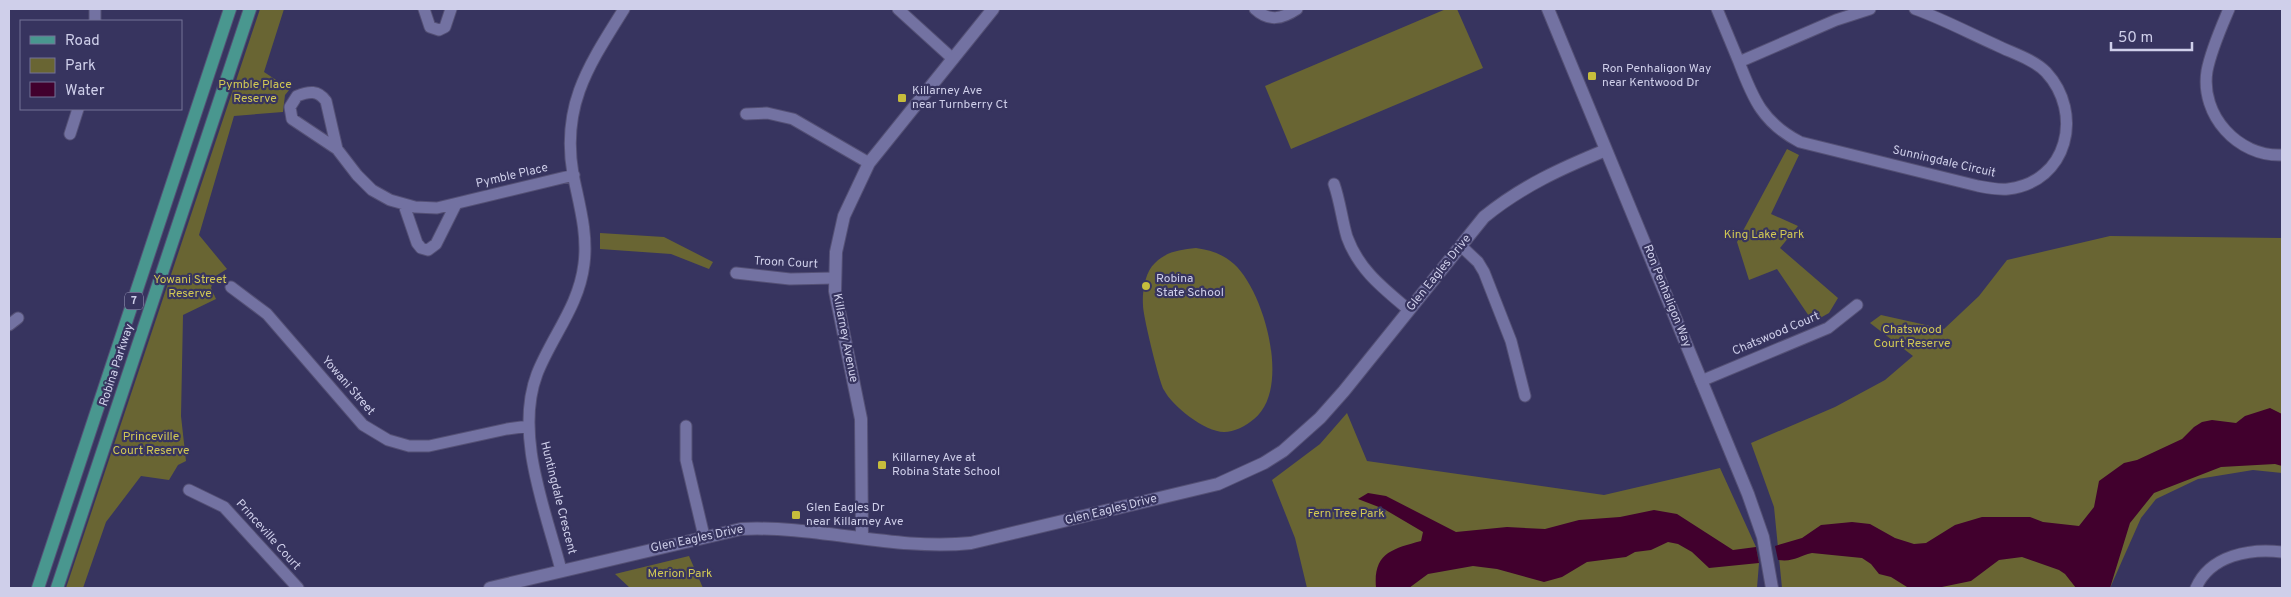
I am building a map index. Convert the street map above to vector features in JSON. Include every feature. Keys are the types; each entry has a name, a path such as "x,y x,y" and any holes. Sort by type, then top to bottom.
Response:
{"main road":[{"name":"Robina Parkway","path":"38,588 230,9"},
{"name":"Robina Parkway","path":"57,588 250,9"}],"street":[{"path":"424,9 430,27 439,30 445,27 451,9"},
{"name":"Huntingdale Crescent","path":"561,570 532,459 529,426 535,380 574,305 584,266 584,226 570,149 570,124 576,94 592,60 624,9"},
{"path":"898,9 953,59"},
{"name":"Killarney Avenue","path":"862,538 861,419 839,316 835,278 836,252 844,216 869,163 993,9"},
{"path":"1255,9 1262,15 1276,18 1297,9"},
{"name":"Ron Penhaligon Way","path":"1548,9 1748,494 1763,537 1772,588"},
{"name":"Sunningdale Circuit","path":"1717,9 1752,94 1766,119 1783,133 1800,142 1991,188 2015,188 2040,177 2059,156 2067,130 2066,103 2057,85 2038,65 1915,9"},
{"path":"1739,62 1836,20 1870,9"},
{"path":"2229,9 2207,71 2209,102 2223,128 2236,140 2264,153 2282,155"},
{"name":"Pymble Place","path":"338,149 326,101 322,96 311,92 297,96 290,108 292,119 338,149 357,175 372,190 404,205 437,208 574,175"},
{"path":"70,134 78,110"},
{"path":"746,114 767,113 793,119 869,163"},
{"name":"Glen Eagles Drive","path":"490,588 740,529 758,528 933,545 971,543 1218,484 1264,463 1301,436 1344,391 1484,216 1510,196 1546,175 1606,150"},
{"path":"1334,184 1347,236 1358,261 1371,278 1409,310"},
{"path":"404,205 417,243 421,248 428,250 434,247 456,204"},
{"path":"1461,246 1478,262 1484,272 1511,341 1525,396"},
{"name":"Troon Court","path":"736,273 790,279 835,278"},
{"name":"Yowani Street","path":"232,288 267,314 363,425 388,440 409,446 429,446 506,429 529,426"},
{"name":"Chatswood Court","path":"1702,381 1828,328 1857,306"},
{"path":"686,426 686,460 704,536"},
{"name":"Princeville Court","path":"189,490 224,507 298,588"},
{"path":"2196,588 2209,570 2231,557 2250,551 2282,552"}],"green space":[{"path":"260,9 284,9 264,72 290,89 285,95 283,112 234,116 199,235 227,269 214,277 211,288 216,299 183,315 181,416 186,461 178,465 169,480 141,476 106,522 83,588 66,588"},
{"path":"1446,9 1457,9 1483,68 1291,149 1265,86"},
{"name":"King Lake Park","path":"1787,149 1799,155 1771,214 1798,226 1780,248 1838,298 1829,313 1813,322 1777,269 1749,280 1737,242"},
{"path":"600,233 664,237 713,262 709,269 671,254 600,249"},
{"name":"Chatswood Court Reserve","path":"2110,236 2282,238 2282,473 2253,470 2198,479 2156,499 2141,518 2110,588 1782,588 1774,507 1751,443 1835,407 1885,380 1913,356 1870,323 1881,315 1944,329 1979,296 2007,260"},
{"path":"1196,248 1221,255 1234,264 1245,277 1264,317 1270,340 1271,386 1265,405 1251,422 1228,432 1216,431 1199,423 1181,410 1168,396 1159,374 1144,311 1144,288 1152,267 1169,254 1179,250"},
{"name":"Fern Tree Park","path":"1347,413 1367,461 1604,495 1720,468 1756,547 1759,563 1757,588 1307,588 1295,538 1272,480 1320,444"},
{"name":"Merion Park","path":"689,556 703,588 630,588 615,574"}],"water":[{"path":"2270,408 2282,414 2282,466 2275,464 2221,467 2154,493 2130,523 2110,588 2076,588 2065,574 2059,570 2022,557 1999,560 1971,581 1937,588 1907,587 1891,577 1879,574 1871,564 1862,558 1812,553 1793,559 1778,560 1775,546 1802,538 1821,525 1852,522 1870,524 1895,538 1914,544 1926,543 1955,525 1982,517 2030,517 2043,522 2079,526 2094,507 2099,481 2124,463 2137,460 2182,439 2202,422 2212,420 2236,423 2245,416"},
{"path":"1368,493 1386,496 1456,532 1507,527 1545,529 1579,520 1620,517 1654,510 1677,514 1733,550 1756,547 1759,563 1709,568 1692,552 1678,544 1668,542 1651,550 1635,552 1626,557 1587,562 1562,577 1544,582 1497,569 1473,566 1428,574 1409,588 1376,588 1378,567 1386,554 1421,541 1423,532 1384,509 1358,499"}],"place":[{"name":"Ron Penhaligon Way near Kentwood Dr","path":"1592,76"},
{"name":"Killarney Ave near Turnberry Ct","path":"902,98"},
{"name":"Robina State School","path":"1146,286"},
{"name":"Killarney Ave at Robina State School","path":"882,465"},
{"name":"Glen Eagles Dr near Killarney Ave","path":"796,515"}],"park label":[{"name":"Pymble Place Reserve","path":"255,92"},
{"name":"Yowani Street Reserve","path":"190,287"},
{"name":"Princeville Court Reserve","path":"151,444"}]}
